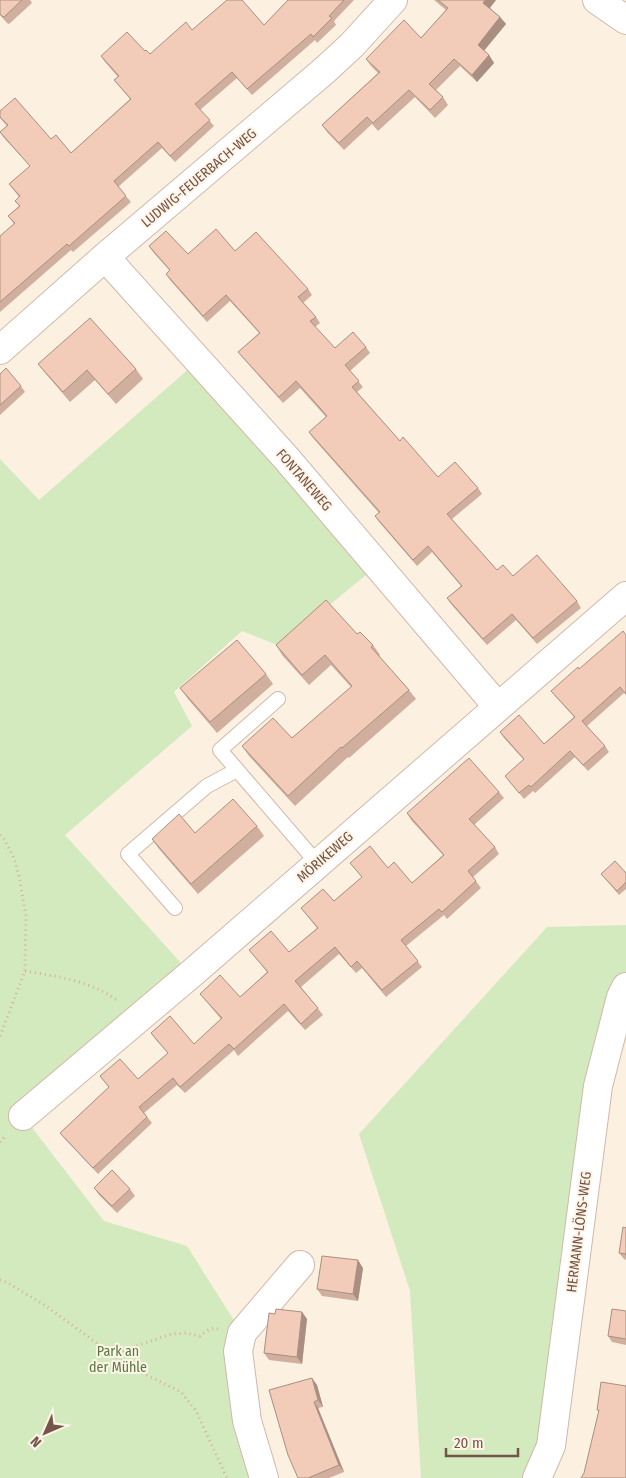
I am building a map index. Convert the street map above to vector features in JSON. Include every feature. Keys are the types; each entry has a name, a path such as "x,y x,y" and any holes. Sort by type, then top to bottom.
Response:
{"street":[{"name":"LUDWIG-FEUERBACH-WEG","path":"0,350 325,70 352,45 394,0"},
{"path":"597,0 626,20"},
{"name":"FONTANEWEG","path":"106,257 287,459 498,707"},
{"name":"MÖRIKEWEG","path":"23,1116 136,1021 626,596"},
{"name":"HERMANN-LÖNS-WEG","path":"537,1478 551,1446 598,1086 621,997 626,988"},
{"path":"264,1478 247,1421 238,1351 242,1333 300,1265"}],"lane":[{"path":"278,699 220,750 318,864"},
{"path":"175,908 128,854 207,786 237,770"}],"path":[{"path":"0,835 14,858 26,916 25,971 0,1036"},
{"path":"25,971 80,981 107,994 125,1007 136,1021"},
{"path":"0,1280 8,1282 46,1306 128,1366 181,1392 196,1411 227,1478"},
{"path":"112,1355 172,1334 186,1333 200,1336 207,1330 215,1328 220,1330"}],"green space":[{"name":"Park an der Mühle","path":"199,360 378,565 280,646 242,631 174,692 192,726 65,835 191,974 23,1116 104,1221 187,1246 242,1333 264,1478 0,1478 0,459 39,500"},
{"path":"626,925 626,987 537,1478 421,1478 410,1291 359,1134 547,927"}],"building":[{"path":"0,0 22,0 4,17 0,14"},
{"path":"227,0 242,0 264,25 288,0 344,0 329,16 332,18 313,37 311,34 247,89 232,72 195,104 210,120 170,156 158,142 114,181 126,196 69,246 67,244 0,302 0,236 15,223 8,216 20,206 15,201 20,196 9,184 30,166 0,132 8,125 0,117 0,111 15,98 51,139 56,135 71,153 131,99 114,80 119,76 101,56 127,32 150,54 186,22 192,30"},
{"path":"438,0 485,0 483,3 500,17 478,45 489,55 472,75 454,59 429,84 443,97 430,110 409,90 373,123 367,117 339,143 322,125 380,72 366,59 404,20 421,38 448,8"},
{"path":"216,229 235,251 256,232 308,289 298,297 316,317 310,321 335,348 353,332 366,347 345,365 359,381 352,387 400,441 403,437 438,477 455,462 478,488 447,514 497,570 503,565 513,576 537,555 577,601 533,638 512,614 483,639 447,598 462,586 428,546 413,560 375,516 380,512 309,432 327,416 296,381 279,397 238,352 260,333 226,295 203,316 166,274 170,270 149,246 166,231 188,254"},
{"path":"90,318 136,369 108,394 87,370 63,392 38,364"},
{"path":"6,368 21,386 0,405 0,374"},
{"path":"326,600 357,634 360,632 373,645 371,647 409,690 341,747 288,796 242,746 273,718 292,738 352,686 325,655 302,675 276,645"},
{"path":"623,631 626,635 626,694 620,687 582,721 605,746 583,765 570,751 531,787 529,785 519,793 505,776 524,759 500,732 519,715 544,744 575,717 551,691"},
{"path":"237,640 266,674 210,722 180,688"},
{"path":"469,758 499,792 469,819 495,847 468,871 476,881 442,912 439,909 401,940 418,961 382,990 357,961 351,967 335,947 295,981 318,1008 301,1024 284,1004 234,1049 229,1044 180,1087 173,1078 139,1107 147,1117 93,1168 60,1133 109,1087 100,1076 120,1059 138,1079 168,1053 151,1033 170,1016 194,1044 222,1018 200,994 220,975 240,997 268,972 249,950 271,931 289,952 318,928 301,908 323,889 334,901 362,877 350,863 370,846 388,868 394,862 412,883 444,855 407,813"},
{"path":"233,799 257,826 191,884 152,839 179,814 195,833"},
{"path":"615,861 626,873 626,882 617,891 601,874"},
{"path":"112,1170 130,1189 112,1206 94,1188"},
{"path":"623,1227 626,1228 626,1254 619,1253"},
{"path":"322,1256 358,1260 353,1294 317,1289"},
{"path":"276,1309 302,1312 297,1357 264,1353 269,1313 275,1314"},
{"path":"612,1309 626,1311 626,1339 608,1336"},
{"path":"312,1378 318,1400 314,1402 339,1465 308,1478 298,1478 288,1455 269,1390"},
{"path":"601,1382 626,1386 626,1478 581,1478 584,1473 599,1410 597,1410"}]}
